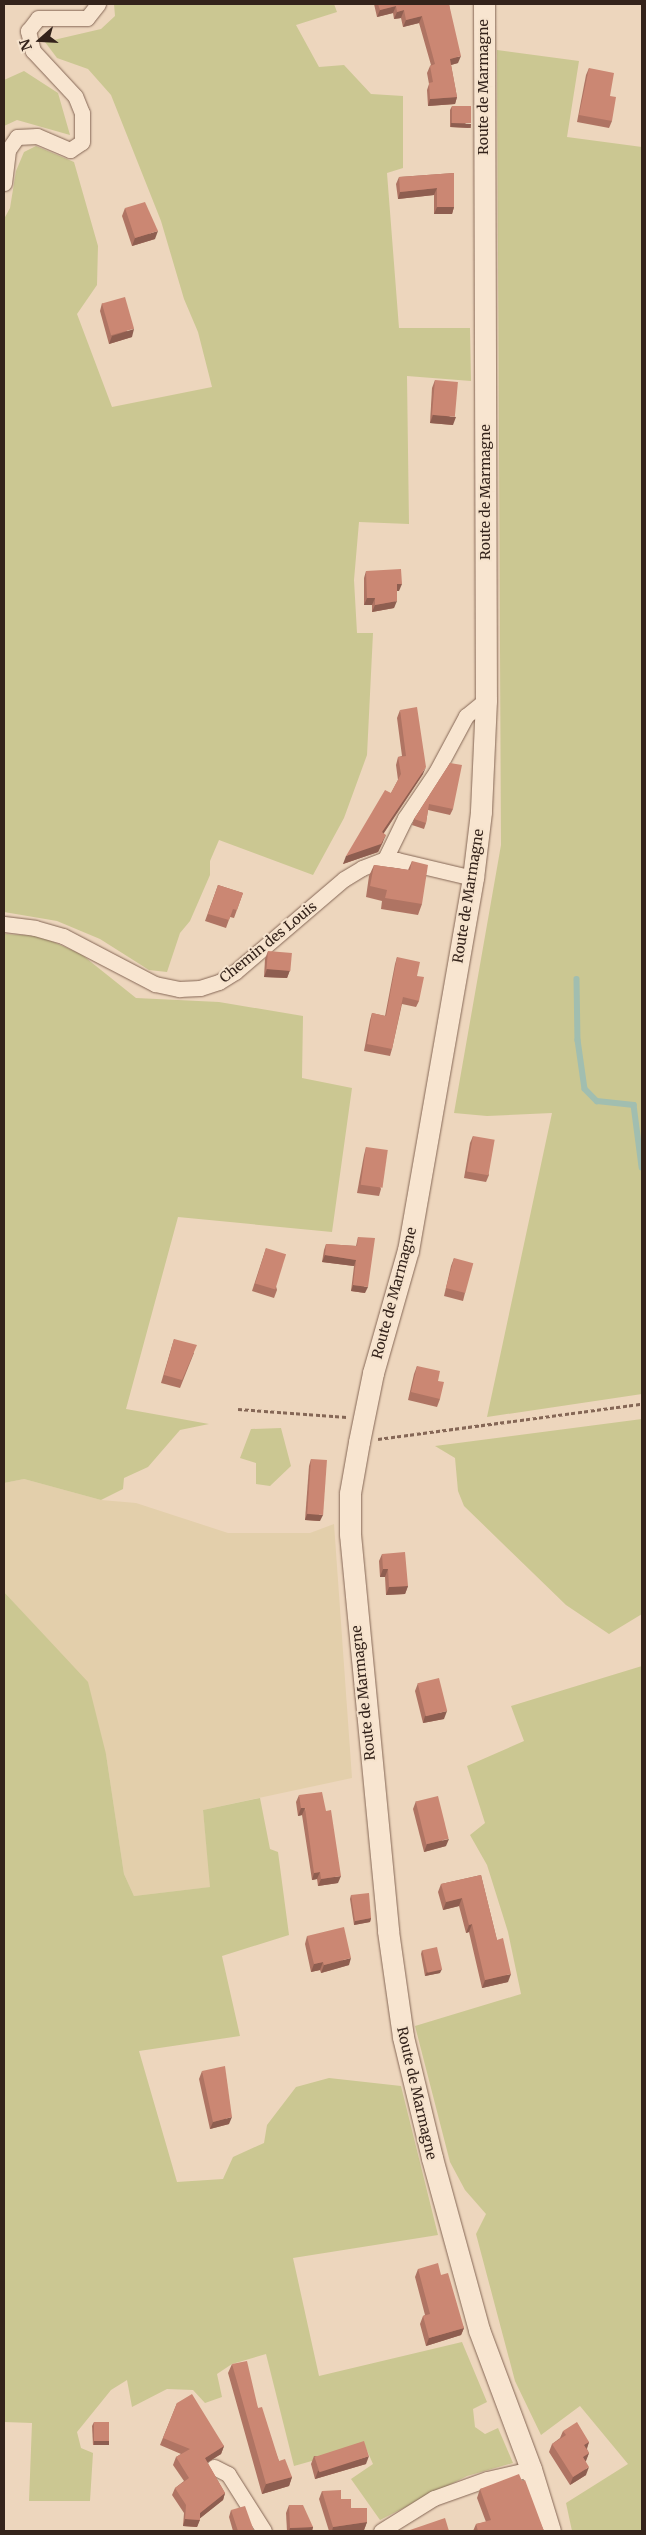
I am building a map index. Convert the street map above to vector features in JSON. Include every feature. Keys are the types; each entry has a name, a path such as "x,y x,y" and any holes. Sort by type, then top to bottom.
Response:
{"main road":[{"name":"Route de Marmagne","path":"484,4 486,700 481,812 473,878 408,1250 372,1373 350,1493 355,1611 388,1930 403,2036 432,2158 479,2330 531,2469 550,2531"}],"street":[{"path":"4,183 8,150 17,137 37,136 70,150 82,142 82,113 75,96 34,51 28,31 38,18 87,18 98,4"},
{"path":"473,878 385,859 405,818 436,772 466,716 486,700"},
{"name":"Chemin des Louis","path":"4,924 35,928 63,936 155,984 179,989 200,988 219,982 235,972 344,879 385,859"},
{"path":"214,2467 228,2474 264,2531"},
{"path":"381,2531 434,2498 486,2479 531,2469"}],"path":[{"path":"359,1442 642,1404"},
{"path":"238,1409 364,1418"}],"shaded area":[{"path":"114,4 334,4 337,12 296,25 319,67 344,65 371,94 403,96 403,168 387,173 399,328 470,328 471,381 407,376 409,524 359,522 354,580 357,633 373,633 367,755 344,818 313,875 219,840 210,861 210,875 190,921 180,933 167,972 149,970 100,939 57,921 4,912 4,219 10,208 16,171 24,152 36,146 74,162 98,246 97,285 77,314 112,407 212,387 198,332 184,299 161,221 111,95 88,69 57,58 45,42 101,29 115,16"},
{"path":"497,50 579,61 567,137 642,147 642,1394 487,1417 552,1113 487,1116 454,1113 501,845"},
{"path":"24,71 58,93 70,135 17,120 4,126 4,80"},
{"path":"4,934 40,936 81,954 136,998 219,1002 303,1016 302,1078 352,1088 332,1232 178,1217 126,1409 209,1424 180,1430 148,1467 124,1478 123,1489 101,1500 24,1479 4,1483"},
{"path":"642,1419 642,1614 609,1634 566,1605 464,1506 458,1491 455,1458 435,1446"},
{"path":"281,1428 291,1466 270,1486 256,1484 256,1463 240,1458 251,1429"},
{"path":"24,1479 101,1500 136,1503 228,1533 310,1533 334,1524 352,1778 203,1810 211,1887 134,1896 124,1874 106,1754 38,1629 4,1592 4,1483"},
{"path":"4,1592 88,1682 106,1754 124,1874 134,1896 210,1887 203,1810 260,1798 270,1849 278,1852 289,1935 222,1956 240,2036 139,2051 177,2182 223,2179 233,2157 264,2143 267,2125 296,2087 329,2078 401,2086 438,2235 293,2258 319,2376 462,2342 487,2402 473,2409 475,2427 485,2434 498,2428 513,2463 467,2476 380,2520 351,2479 373,2464 365,2446 294,2466 266,2354 232,2364 217,2374 222,2397 205,2403 193,2390 167,2389 132,2407 127,2380 111,2390 77,2432 81,2448 93,2453 90,2501 29,2501 32,2423 4,2422"},
{"path":"642,1666 642,2531 572,2531 566,2503 628,2464 580,2406 541,2435 515,2381 476,2234 486,2214 465,2190 450,2162 415,2026 521,1994 508,1932 487,1865 470,1835 485,1823 467,1766 524,1741 511,1706"}],"building":[{"path":"378,4 449,4 461,56 450,59 457,97 430,99 429,83 433,82 430,66 435,64 422,16 406,20 404,10 397,12 396,6 380,10"},
{"path":"589,68 614,73 610,96 616,97 612,121 579,115"},
{"path":"452,106 471,106 471,123 452,123"},
{"path":"454,173 454,207 437,207 437,188 400,192 399,177"},
{"path":"145,202 158,231 135,238 125,208"},
{"path":"125,297 134,329 111,335 102,304"},
{"path":"435,380 458,382 455,417 432,415"},
{"path":"401,569 402,584 397,584 397,601 375,605 375,598 367,598 366,571"},
{"path":"417,707 426,767 382,832 386,835 381,844 346,856 385,790 391,793 401,774 398,757 406,756 400,710"},
{"path":"450,763 462,765 453,809 429,804 426,823 414,819"},
{"path":"412,861 428,865 422,904 385,898 387,890 370,886 374,865 410,870"},
{"path":"218,885 243,893 237,910 233,909 229,920 208,914"},
{"path":"268,951 292,953 290,971 266,969"},
{"path":"397,957 420,962 417,976 424,977 419,1001 403,997 392,1049 367,1044 372,1013 386,1016"},
{"path":"473,1136 495,1140 488,1175 467,1171"},
{"path":"366,1147 388,1150 382,1188 361,1185"},
{"path":"358,1237 375,1238 368,1287 353,1285 356,1260 325,1255 326,1244 357,1246"},
{"path":"266,1248 286,1254 275,1290 255,1283"},
{"path":"454,1258 473,1263 465,1293 446,1288"},
{"path":"174,1339 197,1345 182,1380 164,1375"},
{"path":"417,1366 440,1371 438,1381 444,1382 440,1399 411,1392"},
{"path":"311,1459 327,1460 323,1515 307,1514"},
{"path":"405,1552 408,1586 389,1587 388,1569 383,1569 382,1554"},
{"path":"439,1678 447,1711 426,1716 418,1683"},
{"path":"322,1792 326,1811 331,1810 341,1876 321,1879 320,1872 314,1873 305,1808 301,1808 299,1795"},
{"path":"438,1796 449,1839 426,1844 416,1802"},
{"path":"481,1875 497,1940 503,1938 511,1974 485,1980 472,1924 469,1925 462,1898 446,1902 441,1884"},
{"path":"369,1893 371,1918 355,1921 351,1895"},
{"path":"344,1927 351,1958 324,1965 323,1962 314,1964 307,1936"},
{"path":"437,1947 442,1969 428,1973 422,1950"},
{"path":"225,2066 232,2117 213,2122 202,2071"},
{"path":"438,2263 441,2275 448,2273 464,2328 429,2338 423,2316 430,2314 418,2269"},
{"path":"247,2361 258,2408 262,2407 279,2461 285,2459 292,2477 266,2484 232,2364"},
{"path":"192,2394 224,2446 205,2458 225,2493 200,2513 200,2520 185,2519 186,2505 175,2488 189,2478 176,2457 190,2449 163,2438 177,2403"},
{"path":"94,2422 109,2422 109,2441 94,2441"},
{"path":"577,2422 589,2442 584,2445 589,2453 583,2457 589,2467 573,2477 552,2444 566,2435 563,2431"},
{"path":"364,2441 369,2456 319,2472 315,2457"},
{"path":"519,2474 522,2481 525,2480 544,2531 478,2531 476,2524 491,2520 480,2489"},
{"path":"341,2490 341,2499 351,2499 351,2508 367,2508 367,2522 333,2527 322,2491"},
{"path":"289,2505 303,2505 313,2527 290,2528"},
{"path":"245,2506 254,2531 238,2531 231,2510"},
{"path":"445,2518 449,2531 407,2531"}],"waterway":[{"path":"577,979 578,1040 585,1089 597,1101 634,1105 642,1167"}]}
